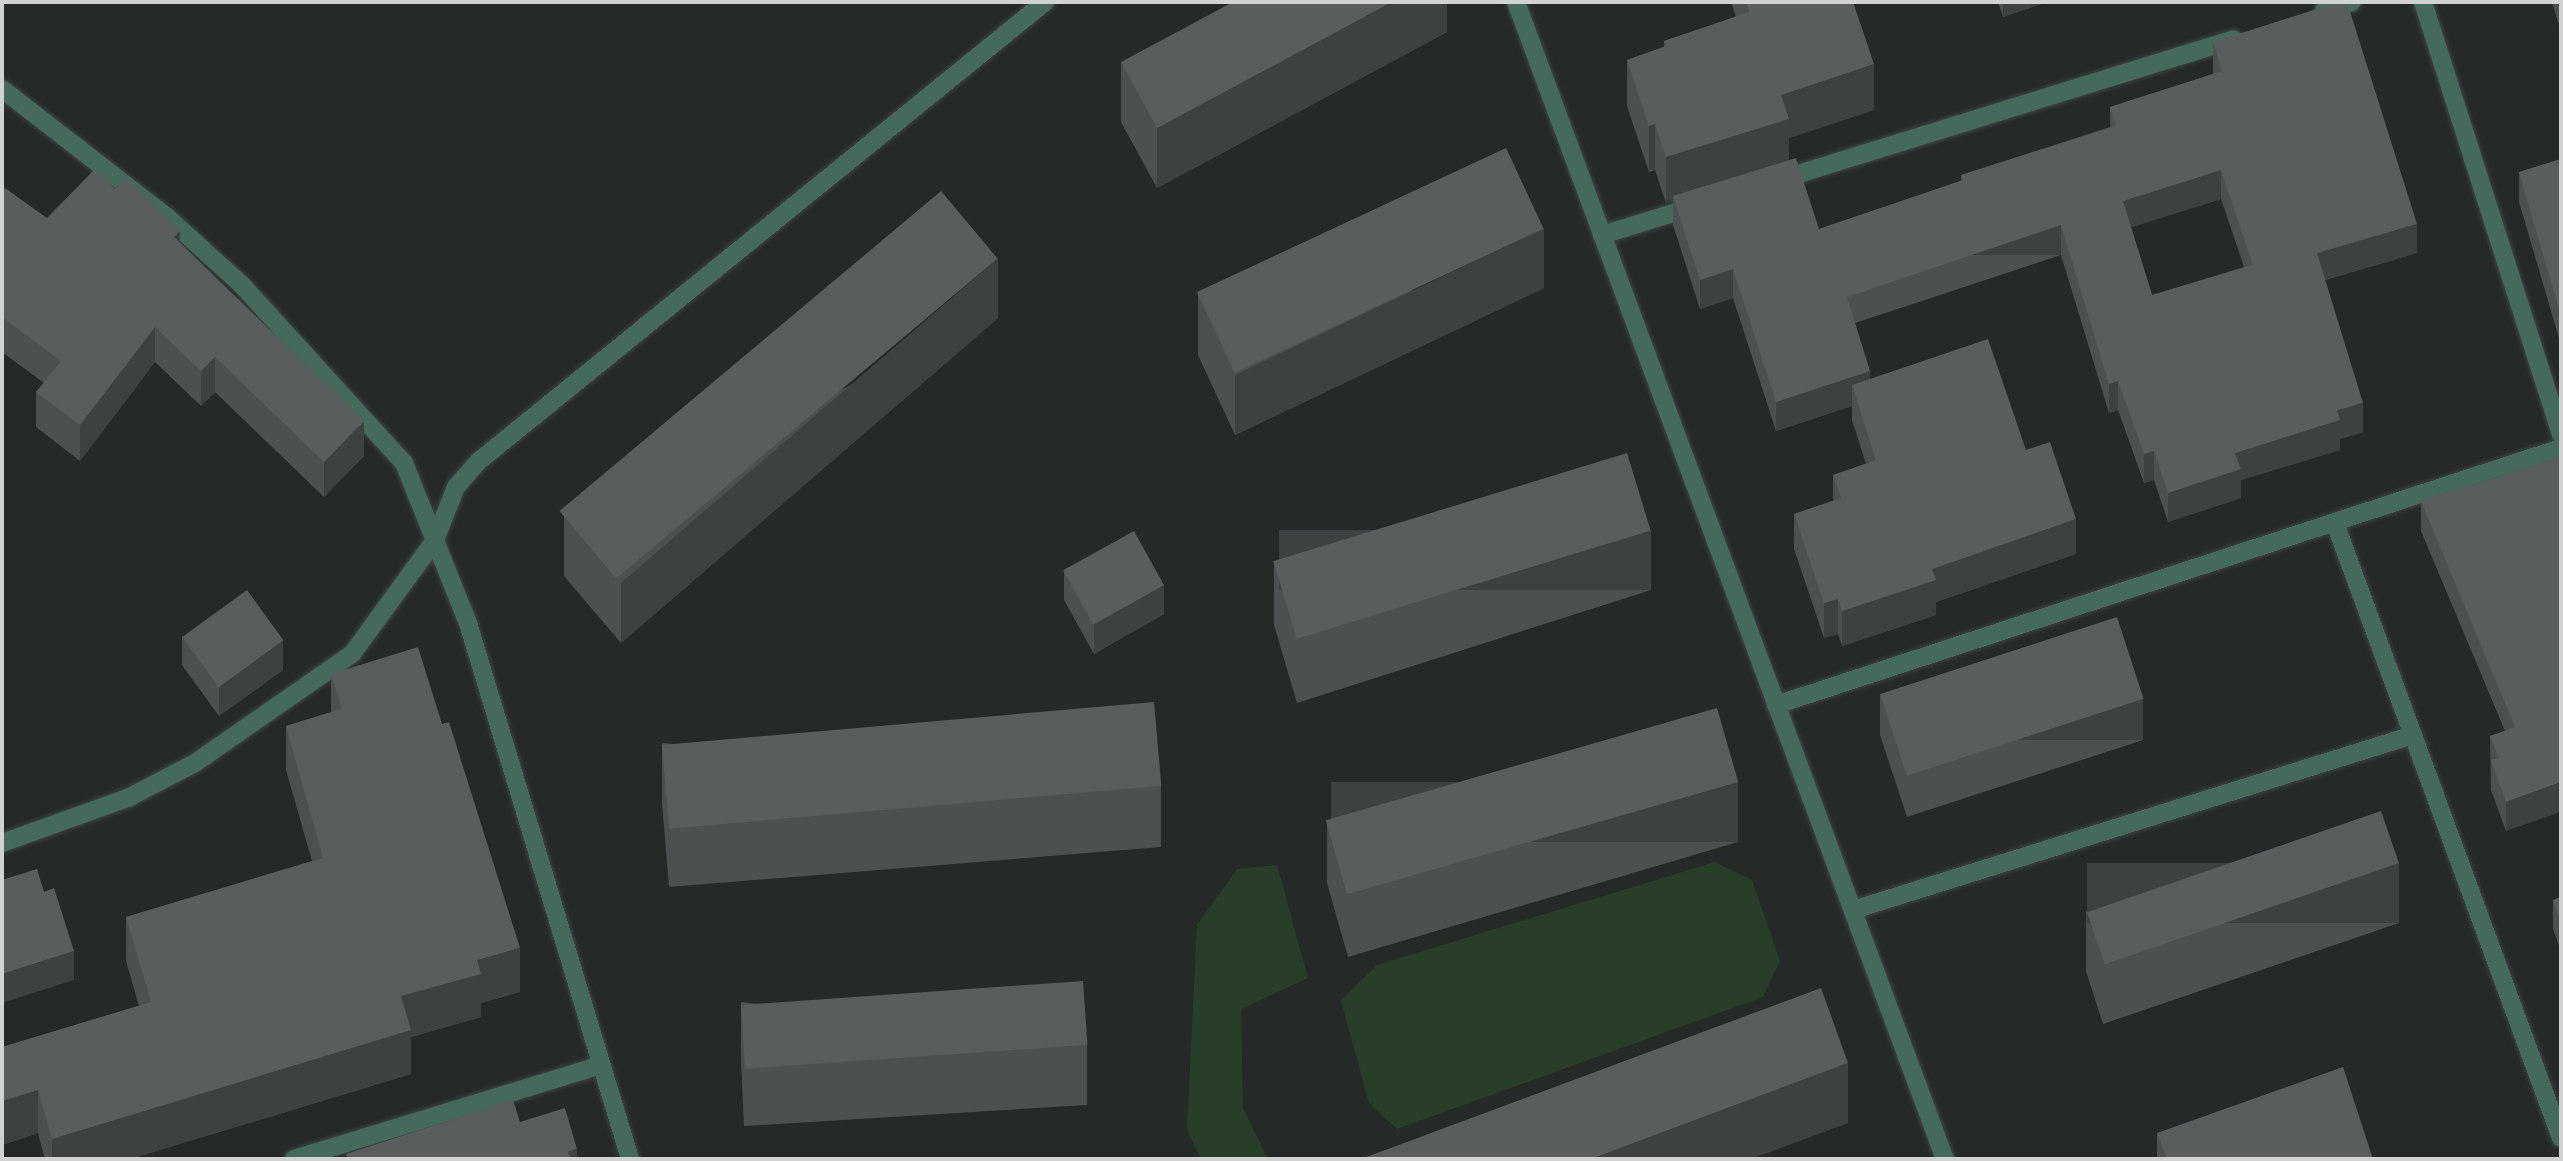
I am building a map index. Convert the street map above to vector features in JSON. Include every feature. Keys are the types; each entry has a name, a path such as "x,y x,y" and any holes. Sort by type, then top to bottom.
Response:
{"street":[{"path":"2,843 128,798 195,763 352,654 435,540 456,487 479,461 1045,2"},
{"path":"1516,2 1945,1159"},
{"path":"2299,18 2352,2"},
{"path":"2423,2 2561,435"},
{"path":"1760,186 2247,34"},
{"path":"2,89 167,217 241,284 404,463 468,623 630,1159"},
{"path":"1602,235 1721,198"},
{"path":"1776,705 2561,448"},
{"path":"2335,523 2561,1138"},
{"path":"1853,910 2413,735"},
{"path":"294,1159 601,1065"}],"green space":[{"path":"1715,862 1752,880 1780,961 1763,997 1397,1129 1369,1103 1341,1000 1377,965"},
{"path":"1277,865 1308,978 1241,1009 1243,1108 1268,1159 1201,1159 1187,1130 1197,925 1237,869"}],"building":[{"path":"1233,2 1392,2 1157,128 1121,62"},
{"path":"1746,2 1853,2 1874,64 1781,95 1789,119 1666,157 1655,124 1649,126 1627,60 1666,46 1664,41 1749,12"},
{"path":"2339,2 2347,2 2417,224 2317,253 2363,403 2337,410 2340,420 2235,453 2241,469 2168,493 2154,451 2144,454 2118,381 2109,384 2061,225 1847,297 1870,371 1776,402 1733,269 1700,280 1673,196 1796,158 1819,229 1963,180 1961,175 2116,126 2110,107 2222,71 2213,42","holes":["2221,170 2253,265 2152,295 2123,201"]},
{"path":"1506,148 1544,229 1235,373 1197,292"},
{"path":"2561,159 2561,316 2519,172"},
{"path":"95,169 115,189 126,178 180,231 174,237 364,421 324,462 215,357 201,371 155,327 80,425 36,392 61,361 2,317 2,192 5,188 47,218"},
{"path":"941,191 998,258 616,579 560,511"},
{"path":"1988,339 2026,450 2050,442 2076,519 1932,569 1936,580 1842,611 1838,599 1824,603 1794,514 1841,498 1833,475 1876,460 1852,385"},
{"path":"1627,453 1651,530 1297,639 1273,561"},
{"path":"2561,457 2561,782 2506,802 2491,760 2499,758 2490,736 2515,727 2421,501"},
{"path":"1134,531 1164,585 1093,624 1063,570"},
{"path":"247,590 283,640 219,687 182,637"},
{"path":"2117,617 2144,699 1907,776 1880,694"},
{"path":"418,647 442,724 449,722 520,948 477,960 481,974 401,996 411,1030 52,1139 38,1090 2,1101 2,1047 151,1002 126,917 323,858 286,726 342,709 331,674"},
{"path":"1154,702 1161,786 669,829 662,745"},
{"path":"1717,708 1738,782 1347,894 1326,820"},
{"path":"2381,811 2399,863 2105,964 2087,912"},
{"path":"37,869 44,892 54,888 74,951 2,974 2,880"},
{"path":"2561,897 2561,922 2553,900"},
{"path":"1083,981 1087,1045 745,1069 741,1005"},
{"path":"1821,988 1848,1063 1591,1159 1361,1159"},
{"path":"2343,1067 2373,1159 2160,1159 2166,1157 2157,1133"},
{"path":"513,1100 520,1122 565,1108 577,1149 568,1152 571,1159 348,1159 346,1154"}]}
